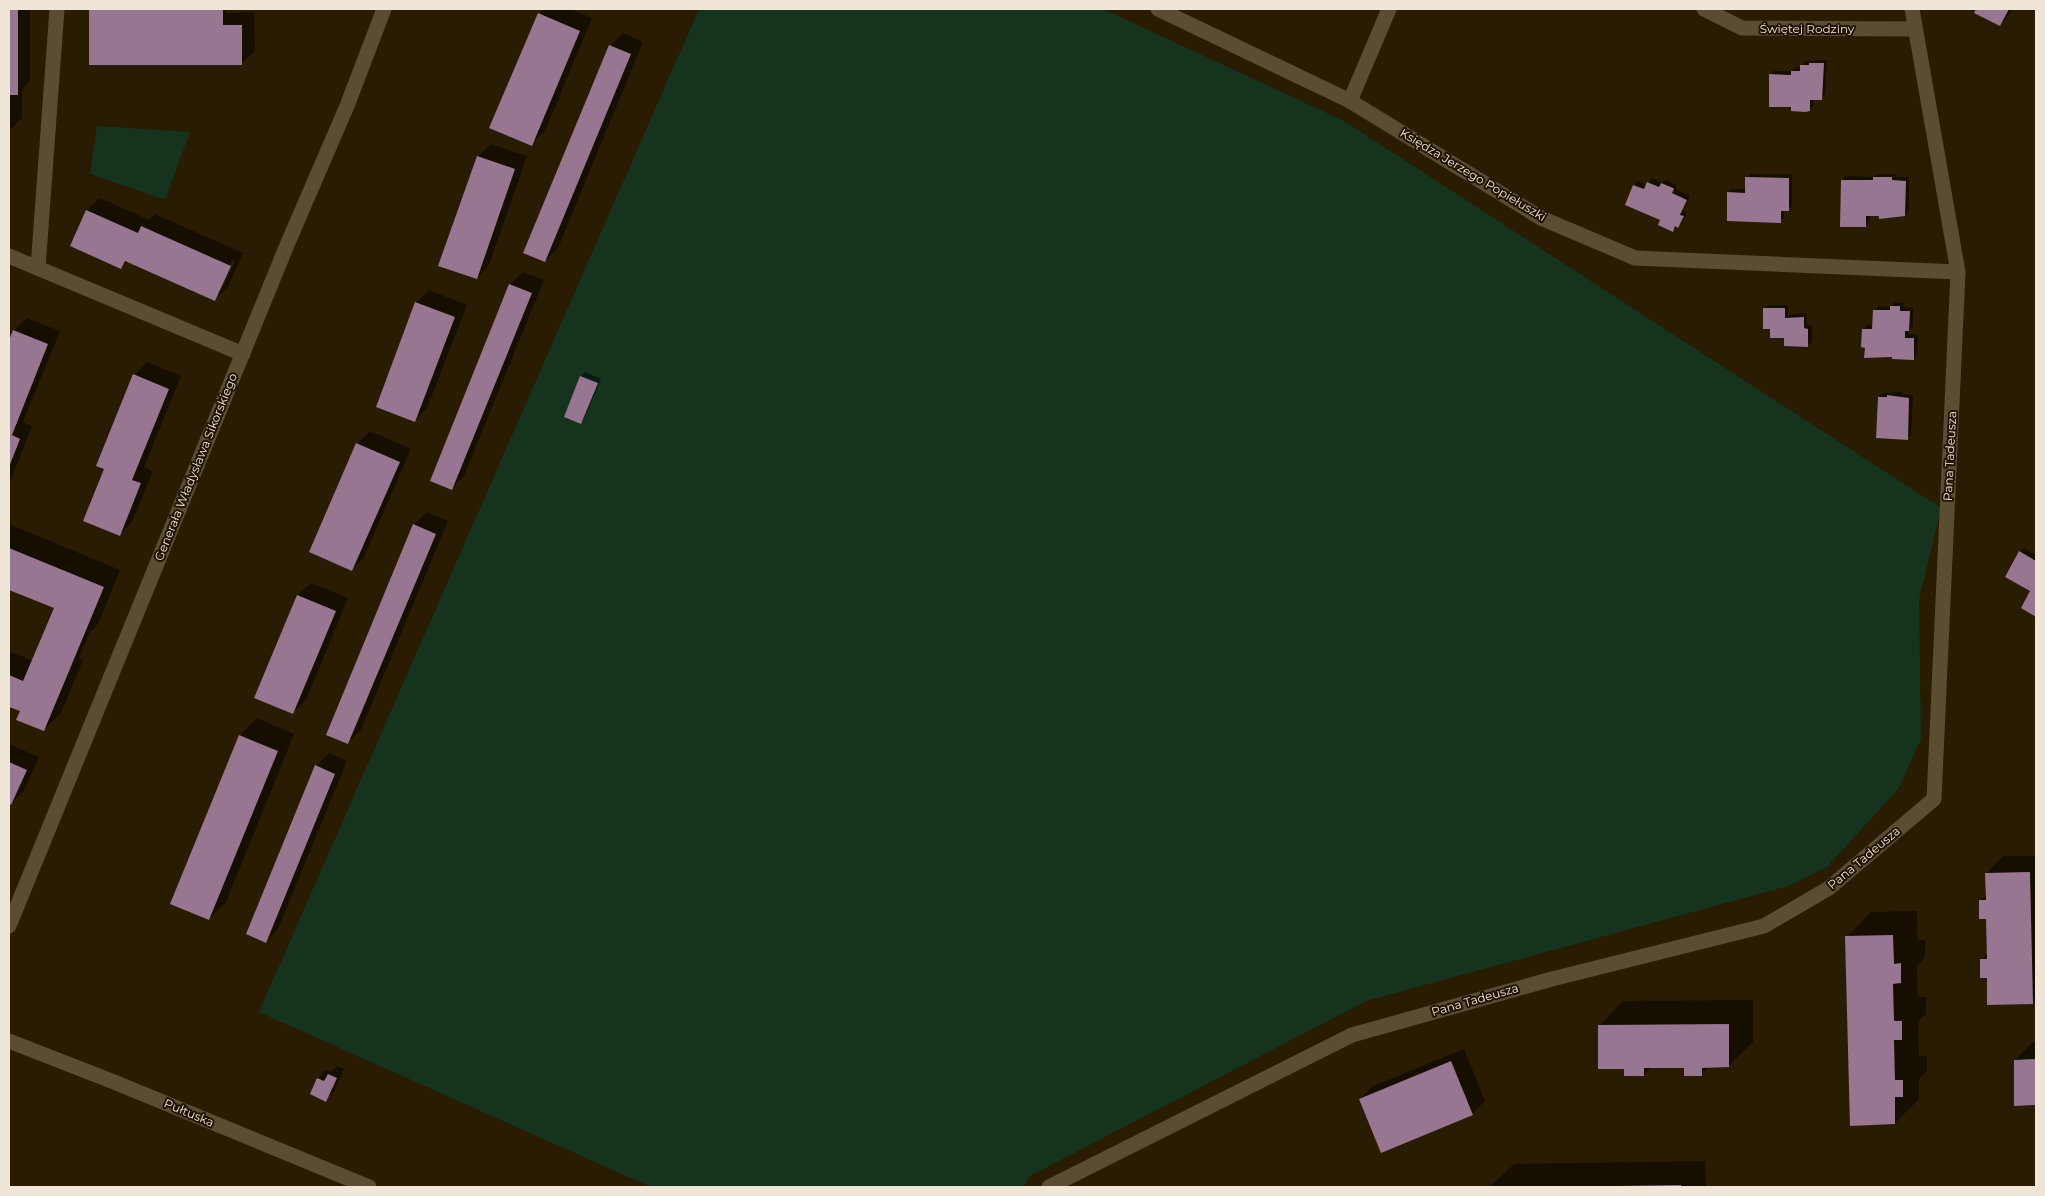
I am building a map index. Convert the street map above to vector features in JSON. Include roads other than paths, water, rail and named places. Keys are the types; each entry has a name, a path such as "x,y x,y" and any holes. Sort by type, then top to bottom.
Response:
{"street":[{"path":"38,268 58,9"},
{"name":"Generała Władysława Sikorskiego","path":"9,926 287,245 346,106 384,9"},
{"name":"Księdza Jerzego Popiełuszki","path":"1158,9 1350,101 1541,218 1635,258 1958,272"},
{"path":"1350,101 1389,9"},
{"name":"Świętej Rodziny","path":"1704,9 1742,28 1915,30"},
{"name":"Pana Tadeusza","path":"1049,1187 1352,1035 1552,979 1764,926 1829,888 1934,799 1958,272 1912,9"},
{"path":"9,256 243,354"},
{"name":"Pułtuska","path":"9,1041 369,1187"}]}
